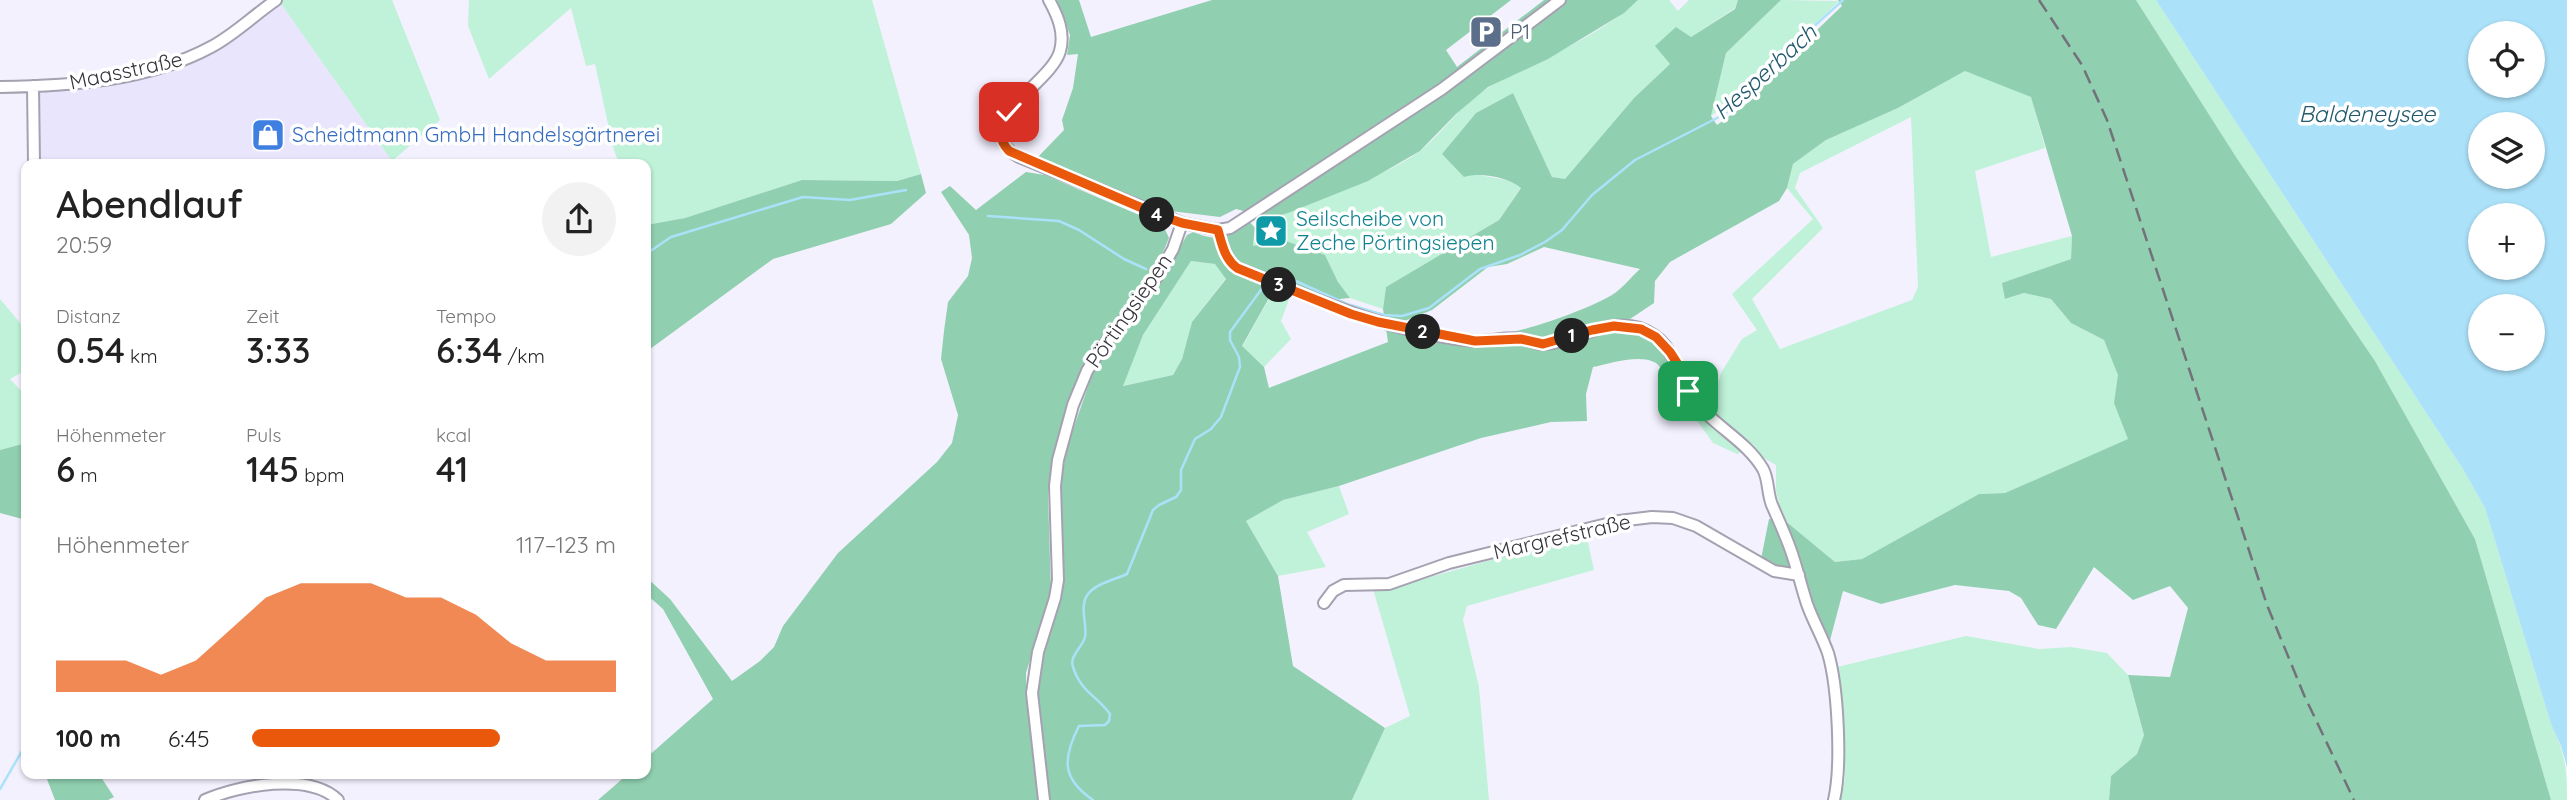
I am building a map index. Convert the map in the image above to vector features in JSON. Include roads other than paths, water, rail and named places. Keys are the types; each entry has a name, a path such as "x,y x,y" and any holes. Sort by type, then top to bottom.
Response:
{"street":[{"name":"Maasstraße","path":"0,87 100,80 177,62 214,46 276,0"},
{"path":"1049,0 1059,20 1062,37 1060,53 1053,66 1009,112 1002,124 1001,141 1009,151 1019,157 1182,223 1218,230 1230,228 1443,89 1560,0"},
{"path":"33,86 34,159"},
{"name":"Pörtingsiepen","path":"1044,800 1032,694 1038,652 1058,580 1055,486 1058,460 1073,405 1087,371 1157,276 1173,248 1182,223"},
{"path":"1218,230 1223,248 1233,265 1351,314 1378,322 1475,341 1521,339 1536,344 1549,344 1614,326 1641,329 1656,337 1679,366 1688,391 1706,415 1749,452 1762,468 1770,501 1828,654 1834,692 1839,767 1833,800"},
{"name":"Margrefstraße","path":"1324,603 1333,590 1344,585 1389,584 1449,563 1619,521 1652,517 1673,519 1696,526 1774,571 1799,575"},
{"path":"205,800 240,788 287,784 319,788 338,800"}],"water":[{"name":"Baldeneysee","path":"2156,0 2567,0 2567,767 2551,724 2485,508 2463,469"}],"waterway":[{"name":"Hesperbach","path":"1270,278 1273,273 1278,273 1347,304 1384,315 1402,316 1429,308 1480,269 1520,255 1562,230 1592,195 1635,160 1723,115 1843,0"},
{"path":"651,251 671,237 803,197 850,200 906,190"},
{"path":"988,216 1059,221 1146,269"},
{"name":"Hesperbach","path":"1093,800 1075,784 1068,768 1070,749 1079,726 1105,725 1110,714 1085,688 1072,663 1085,637 1086,598 1089,592 1101,584 1127,574 1153,510 1176,497 1181,490 1181,470 1195,439 1211,429 1221,417 1240,367 1239,357 1230,340 1230,332 1266,283"},
{"path":"0,789 21,753"}],"railway":[{"path":"2039,0 2082,65 2107,120 2267,605 2304,695 2354,800"}],"place":[{"name":"P1","path":"1486,32"},
{"name":"Scheidtmann GmbH Handelsgärtnerei","path":"268,135"},
{"name":"Seilscheibe von Zeche Pörtingsiepen","path":"1271,231"}]}
